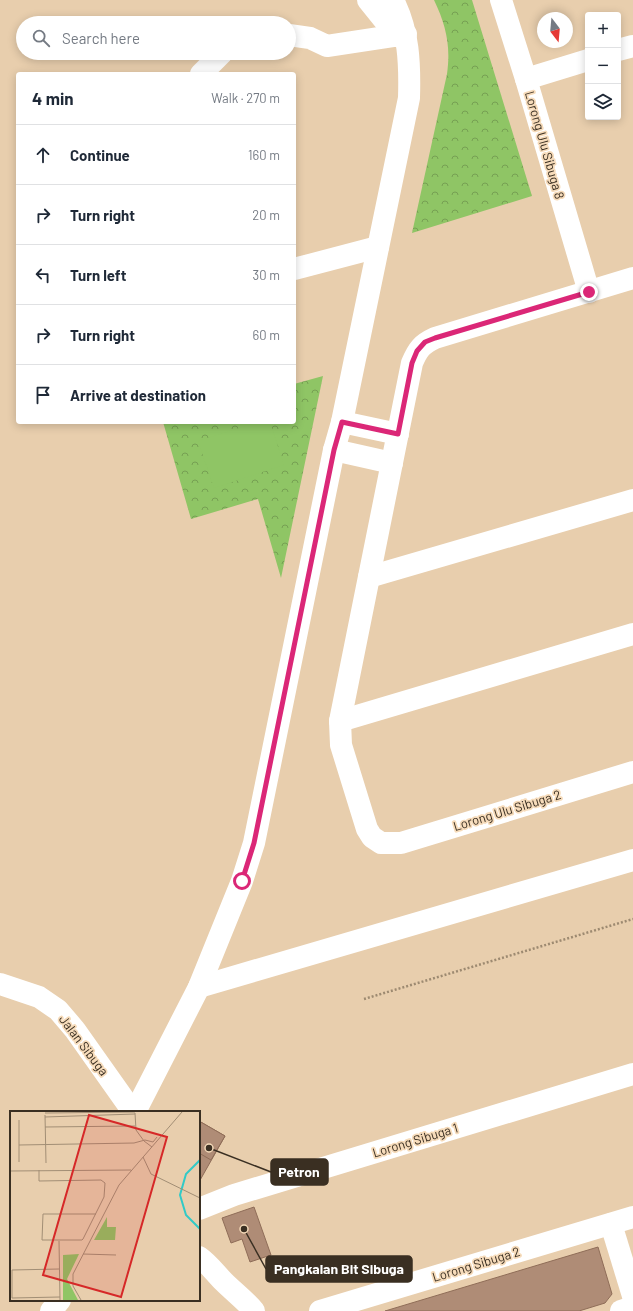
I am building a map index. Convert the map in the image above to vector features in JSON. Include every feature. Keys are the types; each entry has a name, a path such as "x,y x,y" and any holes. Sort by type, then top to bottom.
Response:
{"street":[{"path":"368,0 402,35"},
{"path":"135,1111 199,987 242,881 254,843 334,450 342,422 409,98 410,69 397,8 393,0"},
{"name":"Lorong Ulu Sibuga 8","path":"501,0 589,292"},
{"path":"296,36 310,38 327,46 402,35"},
{"path":"621,49 633,46"},
{"path":"203,72 215,60"},
{"path":"526,79 585,61"},
{"path":"296,268 378,247"},
{"path":"633,278 435,338 425,342 417,351 412,363 340,721 633,634"},
{"path":"342,422 398,434"},
{"path":"334,450 392,463"},
{"path":"369,577 633,500"},
{"name":"Lorong Ulu Sibuga 2","path":"340,721 341,745 367,828 372,836 381,843 401,843 633,772"},
{"path":"199,987 633,860"},
{"name":"Jalan Sibuga","path":"0,984 39,997 58,1010 75,1030 133,1111"},
{"name":"Lorong Sibuga 1","path":"200,1209 234,1195 633,1074"},
{"name":"Lorong Sibuga 2","path":"320,1311 633,1218"},
{"path":"611,1224 633,1296"},
{"path":"200,1258 254,1311"},
{"path":"200,1270 224,1282"},
{"path":"44,1311 49,1301"},
{"path":"51,1311 59,1301"},
{"path":"621,1311 633,1307"}],"path":[{"path":"364,999 633,919"}],"green space":[{"path":"434,0 472,0 532,196 412,233 448,64 448,45 442,18"},
{"path":"323,376 281,578 258,499 191,519 164,424 296,424 296,383"},
{"path":"252,424 271,424 284,465 214,488 198,441"}],"building":[{"path":"200,1122 225,1136 200,1180"},
{"path":"200,1122 225,1136 211,1160 200,1154"},
{"path":"254,1207 271,1255 250,1262 242,1239 231,1243 222,1218"},
{"path":"598,1247 612,1294 605,1303 579,1311 385,1311"}],"place":[{"name":"Petron","path":"209,1148"},
{"name":"Pangkalan Bit Sibuga","path":"244,1229"}],"route":[{"path":"242,881 254,843 334,450 342,422 398,434 412,363 417,351 425,342 589,292"}]}
